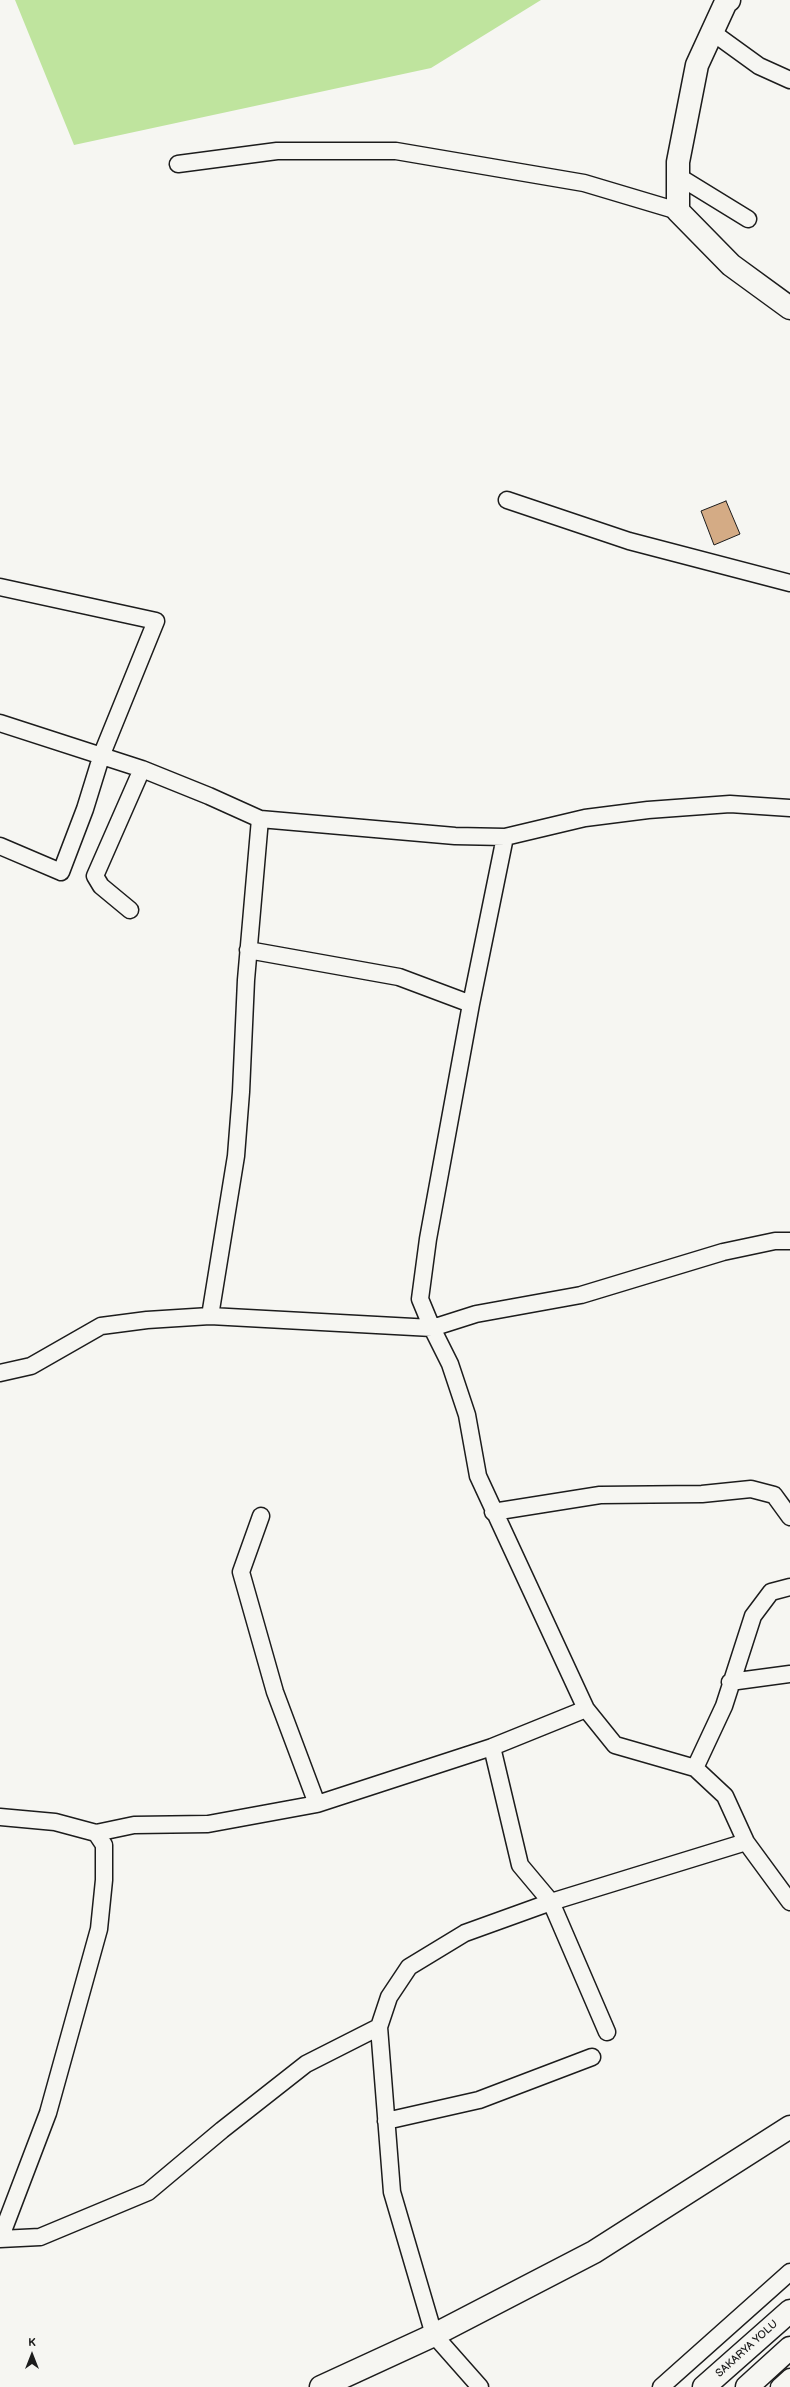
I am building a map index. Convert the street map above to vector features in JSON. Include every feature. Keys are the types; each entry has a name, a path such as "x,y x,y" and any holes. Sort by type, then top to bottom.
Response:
{"main road":[{"path":"729,0 726,2 697,65 678,162 678,211 731,265 790,308"},
{"path":"321,2387 434,2336 594,2252 790,2127"},
{"name":"SAKARYA YOLU","path":"704,2387 790,2311"},
{"path":"747,2387 790,2348"}],"street":[{"path":"712,32 759,66 790,80"},
{"path":"178,164 277,151 396,151 584,183 678,211"},
{"path":"678,176 748,219"},
{"path":"507,500 629,541 790,582"},
{"path":"0,587 156,621 102,754 85,809 61,872 0,846"},
{"path":"0,723 102,754 210,796 260,819 455,836 505,837 585,818 648,810 730,804 790,808"},
{"path":"130,910 101,886 95,876 142,769"},
{"path":"210,1316 236,1156 241,1092 248,950 260,819"},
{"path":"505,837 471,1004 428,1239 420,1299 453,1371 467,1415 478,1476 493,1512 586,1709 615,1745 695,1768 725,1796 746,1842 790,1902"},
{"path":"248,950 399,977 471,1004"},
{"path":"0,1373 31,1366 102,1326 147,1320 210,1316 432,1328 476,1314 581,1295 724,1252 776,1241 790,1241"},
{"path":"493,1512 600,1495 702,1494 751,1489 774,1495 790,1517"},
{"path":"261,1516 241,1572 274,1692 317,1804"},
{"path":"695,1768 724,1706 730,1682 753,1616 771,1592 790,1587"},
{"path":"730,1682 790,1674"},
{"path":"0,1816 55,1822 96,1833 134,1825 208,1824 317,1804 492,1747 586,1709"},
{"path":"492,1747 520,1865 551,1902 607,2032"},
{"path":"96,1833 104,1845 104,1880 99,1929 48,2113 0,2239 40,2238 148,2192 222,2130 306,2064 380,2026"},
{"path":"480,2387 434,2336 392,2192 380,2026 389,1997 409,1967 465,1934 551,1902 746,1842"},
{"path":"386,2121 480,2100 592,2057"},
{"path":"661,2387 790,2272"},
{"path":"780,2387 790,2377"}],"green space":[{"path":"15,0 541,0 431,68 74,145"}],"building":[{"path":"726,501 740,534 714,545 701,511"}]}
